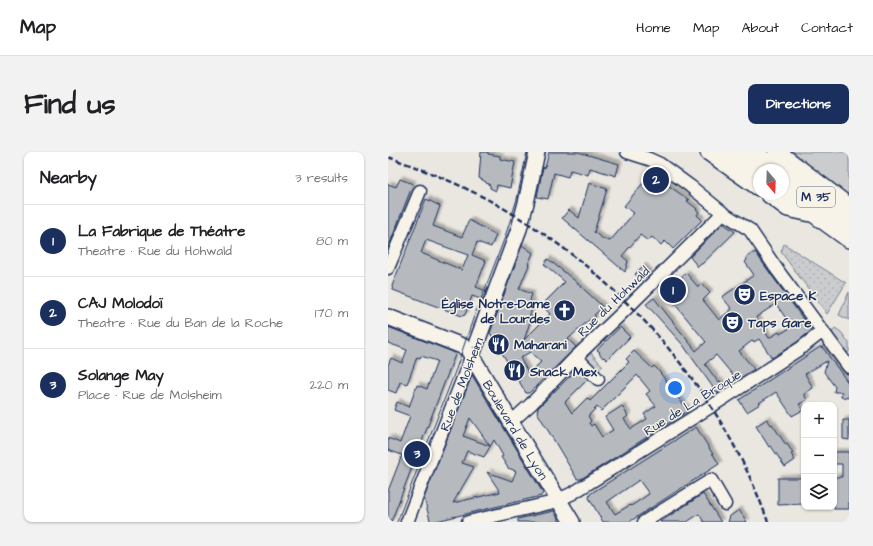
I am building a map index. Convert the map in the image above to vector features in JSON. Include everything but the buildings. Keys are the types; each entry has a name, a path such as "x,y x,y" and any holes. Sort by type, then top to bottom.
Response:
{"highway":[{"path":"709,152 753,183"},
{"path":"731,152 753,168"},
{"path":"753,152 770,164"},
{"path":"777,152 849,207"},
{"name":"M 35","path":"789,177 849,221"},
{"name":"M 35","path":"789,194 849,239"},
{"path":"777,200 788,208 813,213"}],"main road":[{"name":"Rue de Molsheim","path":"472,355 480,337 523,216 537,152"},
{"name":"Boulevard de Lyon","path":"388,317 468,348 572,522"}],"street":[{"path":"627,152 660,164 723,213 750,230 809,314 849,367"},
{"path":"388,268 420,191"},
{"name":"Rue du Hohwald","path":"511,422 723,213"},
{"name":"Rue de La Broque","path":"468,522 559,500 573,493 801,348 822,331"},
{"name":"Rue de Molsheim","path":"407,522 472,355"},
{"path":"576,357 598,379"},
{"path":"644,522 711,480 725,504"}],"shaded area":[{"path":"787,152 849,152 849,201"},
{"path":"784,244 846,283 827,314 781,252"},
{"path":"849,292 849,320 839,315"},
{"path":"835,328 841,332 849,343 849,352 847,353 832,332"},
{"path":"591,353 603,366 596,372 584,359"}],"tram line":[{"path":"397,522 505,237 517,199 527,152"}],"railway":[{"path":"388,157 443,178 496,204 541,232 584,264 624,300 660,339 694,381 723,426 748,473 768,522"}],"place":[{"name":"CAJ Molodoï","path":"656,180"},
{"name":"La Fabrique de Théatre","path":"673,290"},
{"name":"Espace K","path":"744,295"},
{"name":"Église Notre-Dame de Lourdes","path":"565,310"},
{"name":"Taps Gare","path":"733,322"},
{"name":"Maharani","path":"498,344"},
{"name":"Snack Mex","path":"515,371"},
{"name":"Solange May","path":"417,454"}]}
